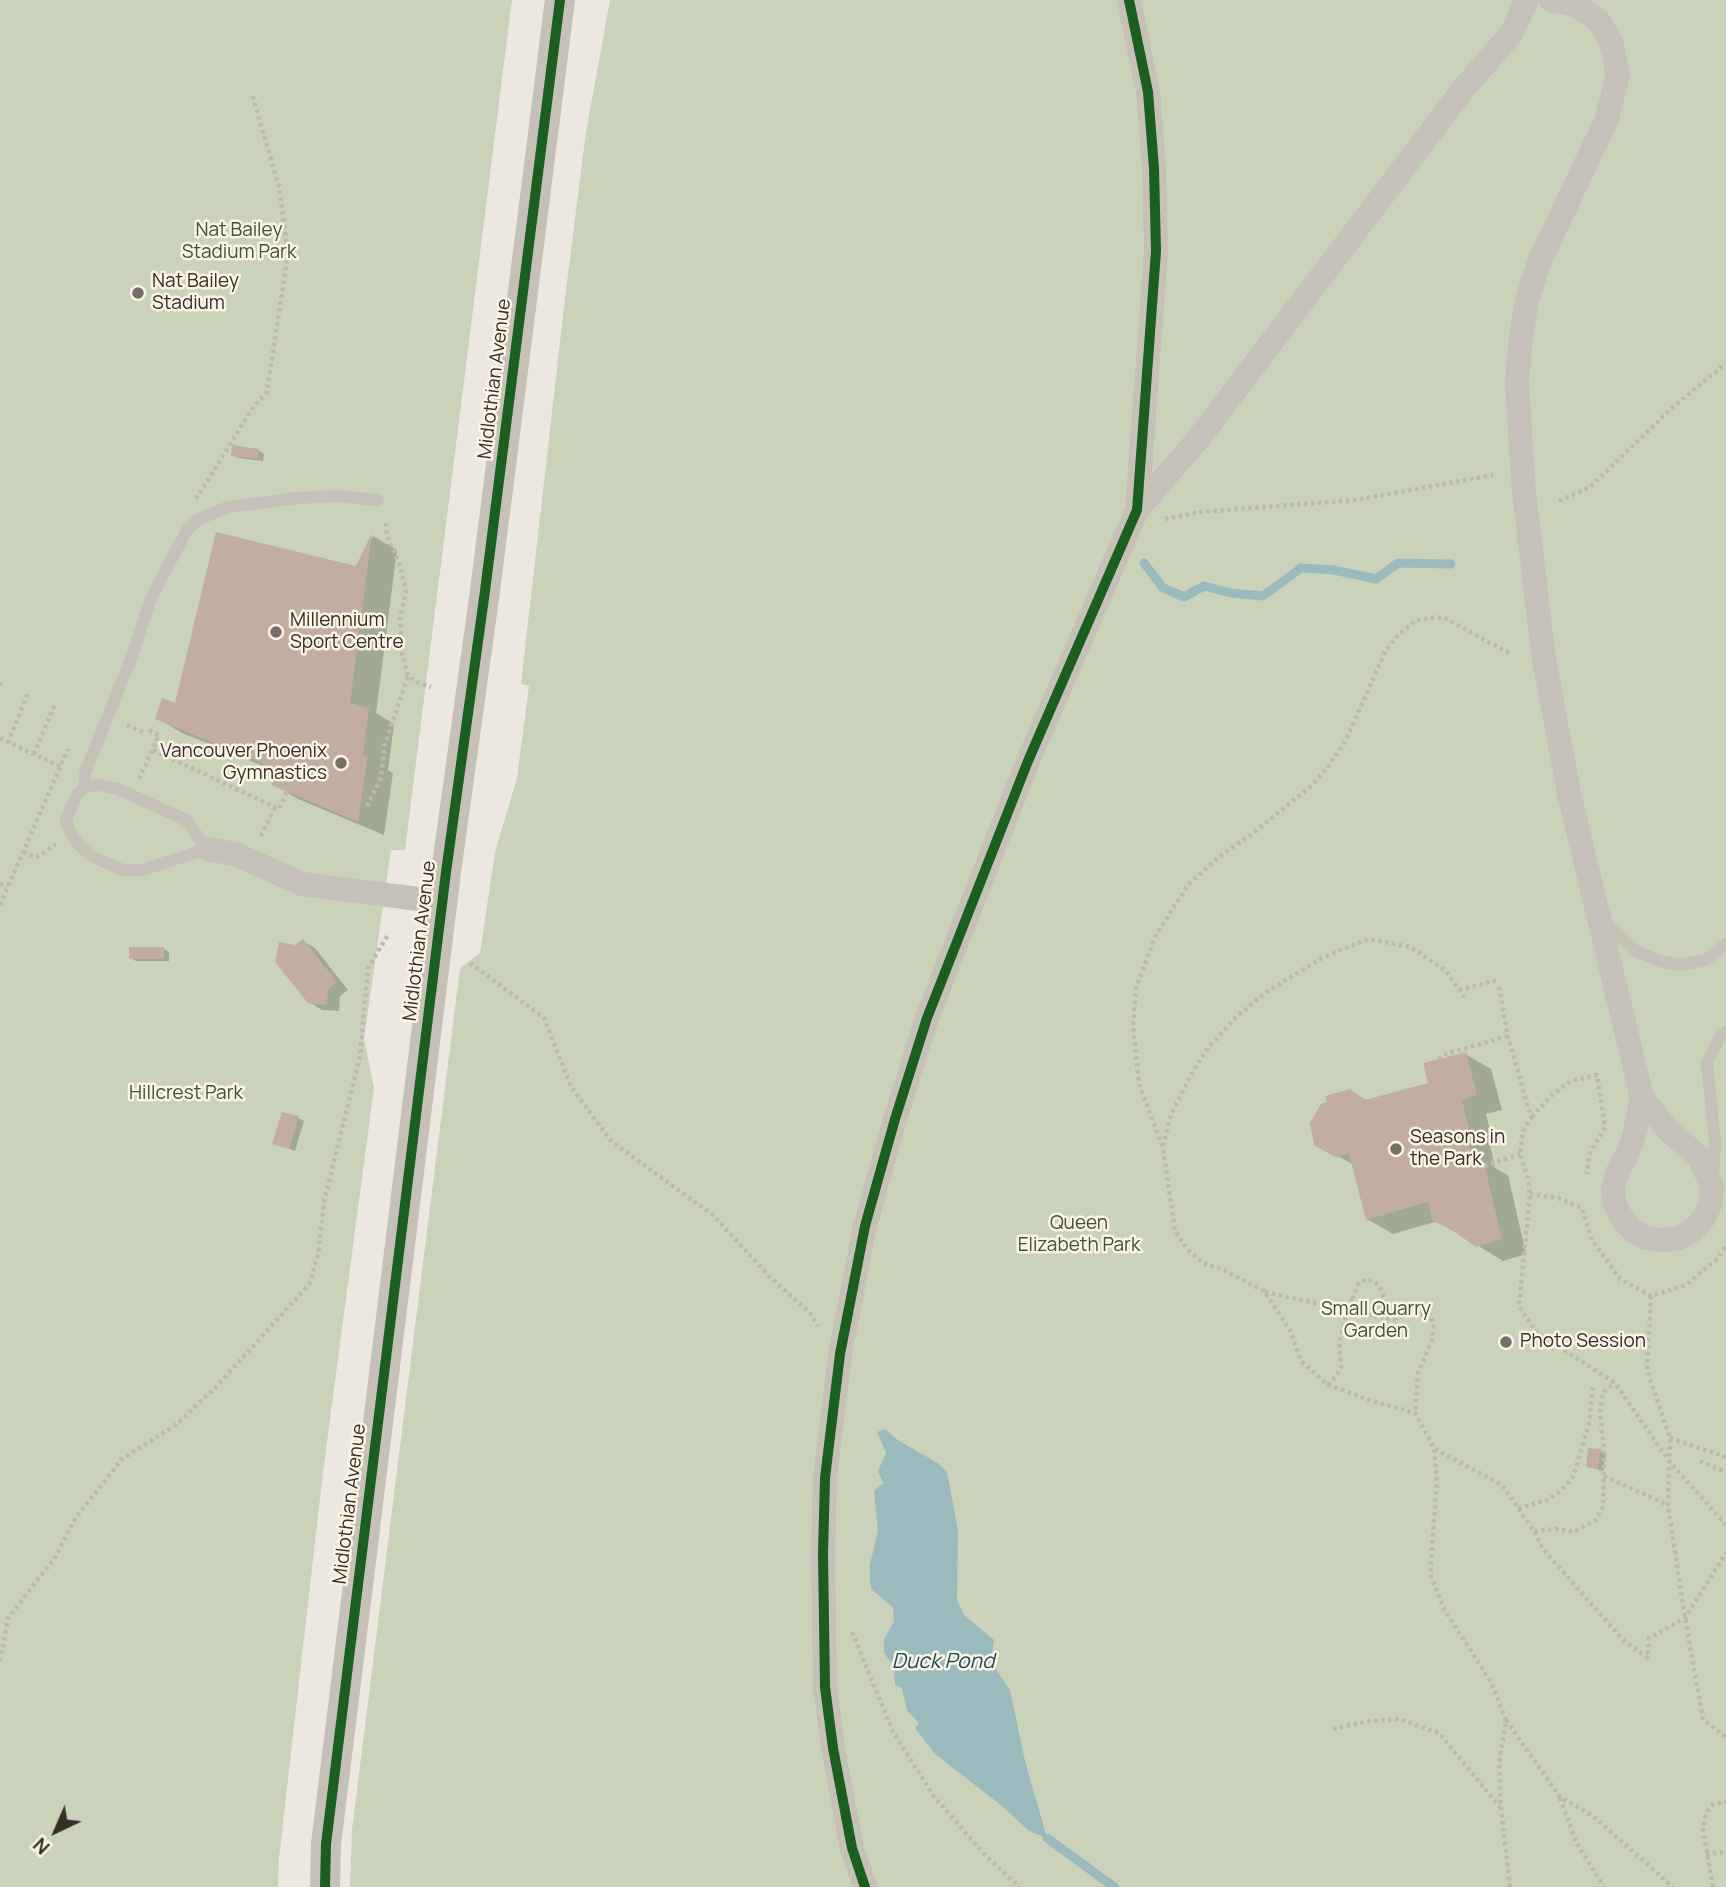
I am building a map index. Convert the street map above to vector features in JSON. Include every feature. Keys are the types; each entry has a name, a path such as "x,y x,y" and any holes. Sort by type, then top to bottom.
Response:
{"street":[{"name":"Midlothian Avenue","path":"325,1887 326,1844 442,902 484,604 560,0"},
{"path":"1129,0 1148,92 1154,167 1156,251 1137,510"},
{"path":"865,1887 850,1835 832,1748 825,1687 825,1478 840,1354 865,1226 927,1018 1028,761 1137,510 1199,438 1464,88 1511,34 1527,0"},
{"path":"1551,0 1575,5 1598,19 1611,41 1618,75 1607,119 1540,260 1527,300 1517,383 1524,493 1544,659 1569,793 1642,1098 1634,1136 1614,1186 1615,1202 1621,1217 1632,1230 1646,1238 1679,1238 1693,1230 1704,1218 1710,1203 1712,1186 1699,1157 1668,1130 1642,1098"},
{"path":"207,849 235,854 302,884 442,902"}],"lane":[{"path":"85,786 100,785 118,789 186,820 207,849 142,870 123,870 80,848 66,820 77,795 85,786 85,773 132,656 151,598 187,530 199,519 228,507 323,497 378,500"},
{"path":"1599,916 1636,951 1659,961 1680,965 1706,960 1726,944"},
{"path":"1712,1186 1715,1143 1707,1062 1720,1037 1726,1032"}],"path":[{"path":"193,502 254,406 267,392 274,351 288,253 279,187 252,94"},
{"path":"1559,502 1590,487 1672,408 1726,363"},
{"path":"1164,519 1200,512 1355,500 1493,475"},
{"path":"366,806 381,778 384,747 408,676 402,653 400,618 405,591 400,566 387,536 386,523"},
{"path":"1511,653 1443,617 1416,620 1395,638 1385,652 1346,740 1310,788 1220,856 1188,885 1156,935 1136,988 1133,1026 1139,1084 1163,1148 1175,1231 1187,1249 1203,1263 1222,1269 1264,1291 1383,1318 1394,1319 1408,1313 1430,1315 1434,1324 1432,1340 1418,1373 1415,1413 1434,1448 1437,1481 1430,1574 1444,1609 1491,1682 1506,1720 1560,1797 1576,1842 1604,1887"},
{"path":"408,676 431,687"},
{"path":"9,743 29,693"},
{"path":"34,754 55,704"},
{"path":"138,781 159,735 147,729"},
{"path":"0,738 61,767"},
{"path":"0,905 68,749"},
{"path":"153,750 279,809 287,791"},
{"path":"259,840 275,807"},
{"path":"23,852 37,857 71,834"},
{"path":"0,884 8,885"},
{"path":"0,1661 8,1618 54,1559 75,1519 122,1459 177,1424 219,1384 310,1283 318,1254 324,1202 360,1056 368,968 389,933"},
{"path":"1163,1148 1171,1115 1208,1048 1238,1015 1268,991 1322,958 1368,939 1411,947 1446,971 1464,997"},
{"path":"470,963 544,1018 571,1087 612,1142 713,1215 770,1277 810,1313 831,1349 840,1354"},
{"path":"1459,990 1498,980"},
{"path":"1499,987 1508,1036 1531,1118"},
{"path":"1439,1059 1442,1055 1508,1036"},
{"path":"1586,1178 1589,1155 1605,1126 1597,1075 1571,1081 1553,1094 1523,1131 1520,1154 1530,1194 1518,1306 1536,1332 1615,1383 1670,1461 1726,1525"},
{"path":"1484,1166 1520,1154"},
{"path":"1582,1208 1583,1201"},
{"path":"1717,1259 1726,1246"},
{"path":"1328,1385 1340,1367 1339,1343 1346,1315 1359,1283 1367,1279 1375,1282 1381,1289 1385,1303 1383,1318"},
{"path":"1264,1291 1290,1330 1301,1361 1328,1385 1415,1413"},
{"path":"1651,1296 1647,1370 1670,1438 1668,1506 1685,1618 1703,1719 1726,1738"},
{"path":"1534,1531 1556,1529 1574,1532 1596,1520 1603,1507 1600,1412 1603,1392 1615,1383"},
{"path":"1518,1508 1547,1500 1562,1491 1573,1477 1589,1424 1593,1385"},
{"path":"1670,1438 1726,1457"},
{"path":"1434,1448 1502,1485 1534,1531 1543,1549 1599,1615 1640,1654 1648,1658 1649,1638 1685,1618 1726,1553"},
{"path":"1700,1461 1726,1472"},
{"path":"1604,1476 1668,1506"},
{"path":"852,1631 893,1731 933,1795 985,1855 1019,1887"},
{"path":"1333,1728 1399,1719 1439,1733 1501,1808"},
{"path":"1506,1720 1499,1763 1510,1887"},
{"path":"1560,1797 1593,1816 1673,1887"},
{"path":"1713,1887 1703,1829 1706,1813 1713,1804 1726,1802"},
{"path":"1706,1854 1726,1852"}],"green space":[{"path":"0,0 512,0 405,850 391,850 364,1039 374,1088 323,1472 279,1858 278,1887 0,1887"},
{"name":"Queen Elizabeth Park","path":"610,0 1726,0 1726,1887 350,1887 352,1830 460,968 480,953 495,852 517,778 529,686 521,684 565,298 586,132"}],"water":[{"name":"Duck Pond","path":"885,1429 899,1441 938,1463 947,1472 958,1531 957,1600 965,1616 994,1640 991,1662 1010,1690 1025,1761 1047,1838 1029,1831 1002,1806 935,1754 915,1728 919,1723 907,1710 902,1688 895,1685 894,1666 884,1653 884,1640 894,1621 893,1607 871,1589 870,1578 870,1564 878,1531 874,1491 883,1483 878,1471 886,1453 877,1432"}],"building":[{"path":"232,445 259,449 258,459 231,456"},
{"name":"Millennium Sport Centre","path":"216,532 356,566 372,533 350,703 369,708 363,755 368,756 358,822 271,785 277,769 155,719 162,698 175,703"},
{"path":"303,939 337,982 328,989 327,1005 308,1003 275,962 279,942 295,945"},
{"path":"129,947 164,947 164,959 129,959"},
{"name":"Seasons in the Park","path":"1466,1052 1477,1095 1462,1100 1469,1129 1465,1130 1473,1161 1483,1159 1502,1239 1476,1247 1432,1220 1428,1202 1366,1220 1349,1154 1335,1157 1314,1145 1310,1123 1321,1104 1327,1102 1325,1096 1350,1089 1365,1100 1428,1083 1423,1063"},
{"path":"282,1112 299,1116 289,1149 272,1144"},
{"path":"1588,1448 1601,1449 1598,1469 1586,1467"}],"waterway":[{"path":"1144,563 1163,588 1184,597 1204,586 1231,593 1263,596 1301,568 1334,570 1376,579 1398,563 1451,564"},
{"path":"1047,1838 1114,1887"}],"cycle path":[{"path":"325,1887 326,1844 446,872 485,591 560,0"},
{"path":"865,1887 852,1848 833,1748 825,1687 825,1478 840,1354 865,1226 927,1018 1028,761 1137,510 1156,251 1154,168 1148,92 1129,0"}],"place":[{"name":"Nat Bailey Stadium","path":"138,293"},
{"name":"Millennium Sport Centre","path":"276,632"},
{"name":"Vancouver Phoenix Gymnastics","path":"341,763"},
{"name":"Seasons in the Park","path":"1396,1149"},
{"name":"Photo Session","path":"1506,1342"}],"park label":[{"name":"Nat Bailey Stadium Park","path":"239,242"},
{"name":"Hillcrest Park","path":"186,1094"},
{"name":"Small Quarry Garden","path":"1376,1321"}]}
